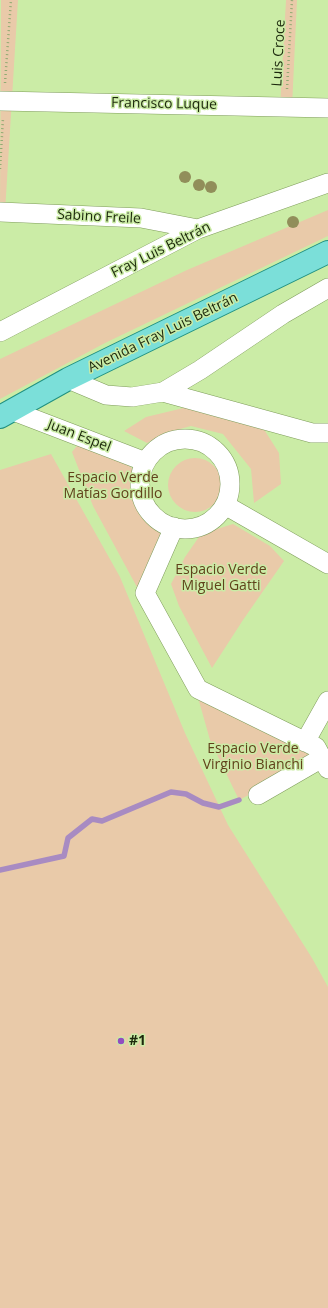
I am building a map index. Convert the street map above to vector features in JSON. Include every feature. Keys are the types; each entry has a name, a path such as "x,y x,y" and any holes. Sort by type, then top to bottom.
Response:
{"main road":[{"name":"Avenida Fray Luis Beltrán","path":"6,414 68,379 328,252"}],"street":[{"name":"Francisco Luque","path":"0,101 328,108"},
{"name":"Fray Luis Beltrán","path":"2,330 198,229 328,183"},
{"name":"Sabino Freile","path":"0,212 140,218 198,229"},
{"path":"68,379 106,394 132,397 163,392 200,370 284,314 328,288"},
{"path":"163,392 320,433"},
{"name":"Juan Espel","path":"6,414 146,462"},
{"path":"184,439 199,441 213,449 223,460 229,475 230,490 225,505 216,517 203,525 189,529 174,527 161,522 151,513 144,502 140,488 141,475 146,462 156,450 169,442 184,439"},
{"path":"225,505 328,564"},
{"path":"174,527 145,593 198,689 316,748 325,763 258,794"},
{"path":"305,742 328,701"}],"path":[{"name":"Luis Croce","path":"286,107 292,0"}],"green space":[{"path":"1,0 18,0 5,212 0,212"},
{"path":"286,0 297,0 292,107 280,107"},
{"path":"328,210 328,236 105,343 0,399 0,359 187,270"},
{"path":"200,404 253,412 279,453 281,484 254,503 251,469 223,434 191,426 169,432 147,443 124,431 146,417"},
{"name":"Espacio Verde Matías Gordillo","path":"84,437 121,458 137,473 141,501 167,537 138,589 93,506 72,452"},
{"path":"51,454 120,577 185,733 228,825 312,958 328,987 328,1308 0,1308 0,470"},
{"path":"190,458 200,458 210,462 218,470 222,480 222,490 218,500 210,508 200,512 190,512 180,508 172,500 168,490 168,480 172,470 180,462"},
{"name":"Espacio Verde Miguel Gatti","path":"233,524 270,546 284,561 212,668 179,606 171,584 185,557 201,534"},
{"name":"Espacio Verde Virginio Bianchi","path":"197,694 322,758 239,800 210,740"}],"waterway":[{"path":"0,870 64,856 68,838 92,819 102,821 171,792 186,794 203,803 219,807 239,800"}],"place":[{"name":"#1","path":"121,1041"}]}
